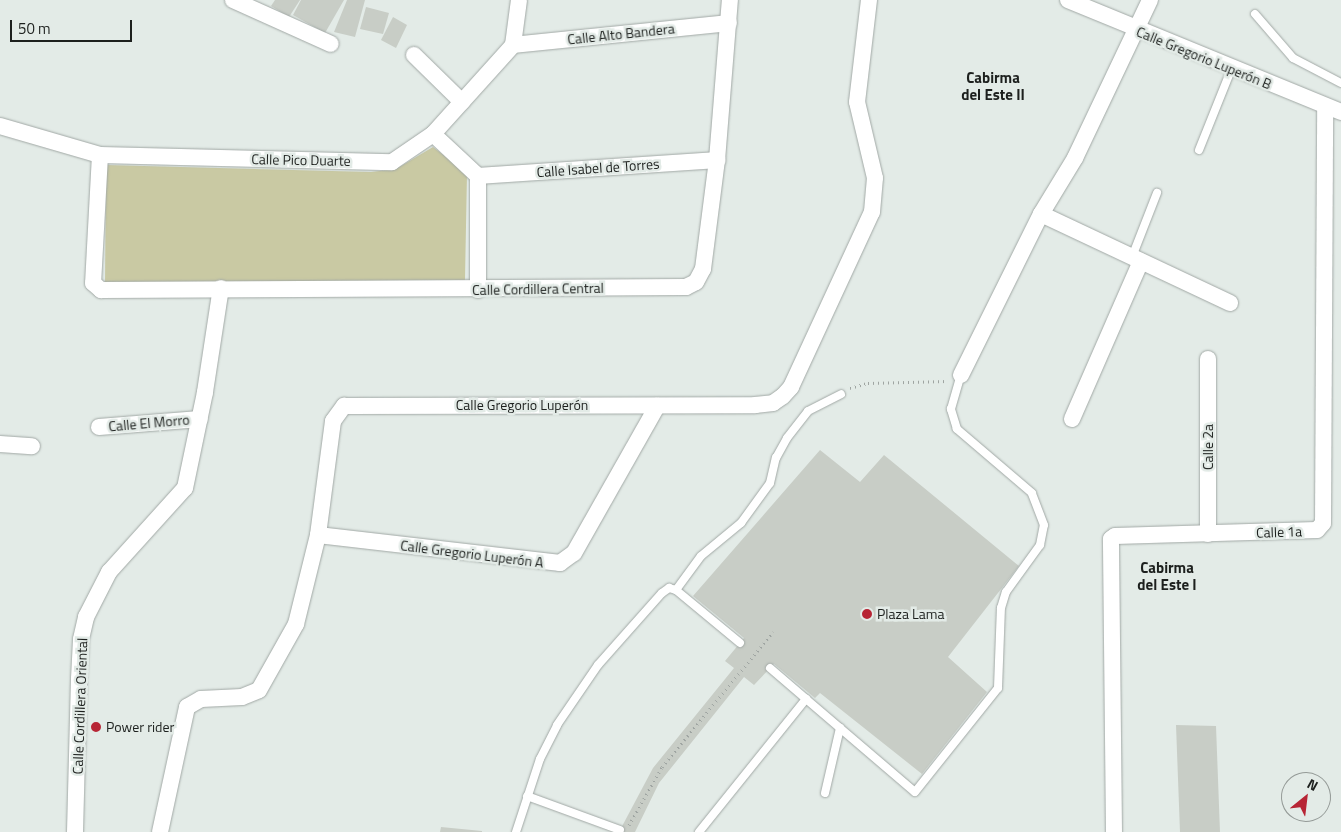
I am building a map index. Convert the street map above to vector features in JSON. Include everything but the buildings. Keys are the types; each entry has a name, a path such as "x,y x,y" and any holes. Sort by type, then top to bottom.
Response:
{"street":[{"path":"233,0 331,44"},
{"path":"513,45 519,0"},
{"name":"Calle Cordillera Central","path":"100,155 96,287 101,290 221,288 478,290 686,286 696,282 703,269 717,160 730,0"},
{"name":"Calle Gregorio Luperón","path":"160,832 186,707 201,699 220,696 242,697 259,690 268,679 296,624 318,535 333,421 344,406 657,406 773,403 791,386 872,212 875,178 856,102 869,0"},
{"name":"Calle Gregorio Luperón B","path":"1068,0 1231,70 1333,111"},
{"path":"960,378 1041,214 1075,158 1150,0"},
{"name":"Calle Alto Bandera","path":"513,45 729,23"},
{"name":"Calle Pico Duarte","path":"0,126 100,155 392,162 433,134 513,45"},
{"path":"414,55 462,102"},
{"name":"Calle 1a","path":"1114,832 1110,543 1115,536 1317,530 1323,523 1333,111"},
{"path":"433,134 478,176 478,290"},
{"name":"Calle Isabel de Torres","path":"478,176 717,160"},
{"path":"1041,214 1230,303"},
{"path":"1072,419 1137,259"},
{"name":"Calle Cordillera Oriental","path":"75,832 79,669 86,617 109,572 185,488 200,418 221,288"},
{"name":"Calle 2a","path":"1208,359 1208,534"},
{"name":"Calle Gregorio Luperón A","path":"318,535 560,563 574,553 657,406"},
{"name":"Calle El Morro","path":"99,427 200,418"},
{"path":"0,444 32,446"}],"lane":[{"path":"1255,14 1293,58 1341,83"},
{"path":"1199,150 1231,70"},
{"path":"1137,259 1157,193"},
{"path":"770,668 914,792 998,688 1001,608 1006,592 1040,545 1044,525 1039,506 1032,493 957,429 951,409 960,378"},
{"path":"676,590 701,556 741,523 770,483 776,458 787,438 808,411 841,394"},
{"path":"516,832 527,796 548,741 576,694 645,611 669,588 676,590 740,643"},
{"path":"699,832 806,699"},
{"path":"826,793 840,728"},
{"path":"527,796 623,831"}],"path":[{"path":"841,394 859,384 960,378"},
{"path":"623,831 662,767 773,632"}],"green space":[{"path":"433,147 467,173 465,280 105,284 106,165 371,172 396,169"}],"place":[{"name":"Plaza Lama","path":"867,614"},
{"name":"Power rider","path":"96,727"}],"district":[{"name":"Cabirma del Este II","path":"993,86"},
{"name":"Cabirma del Este I","path":"1167,576"}]}
